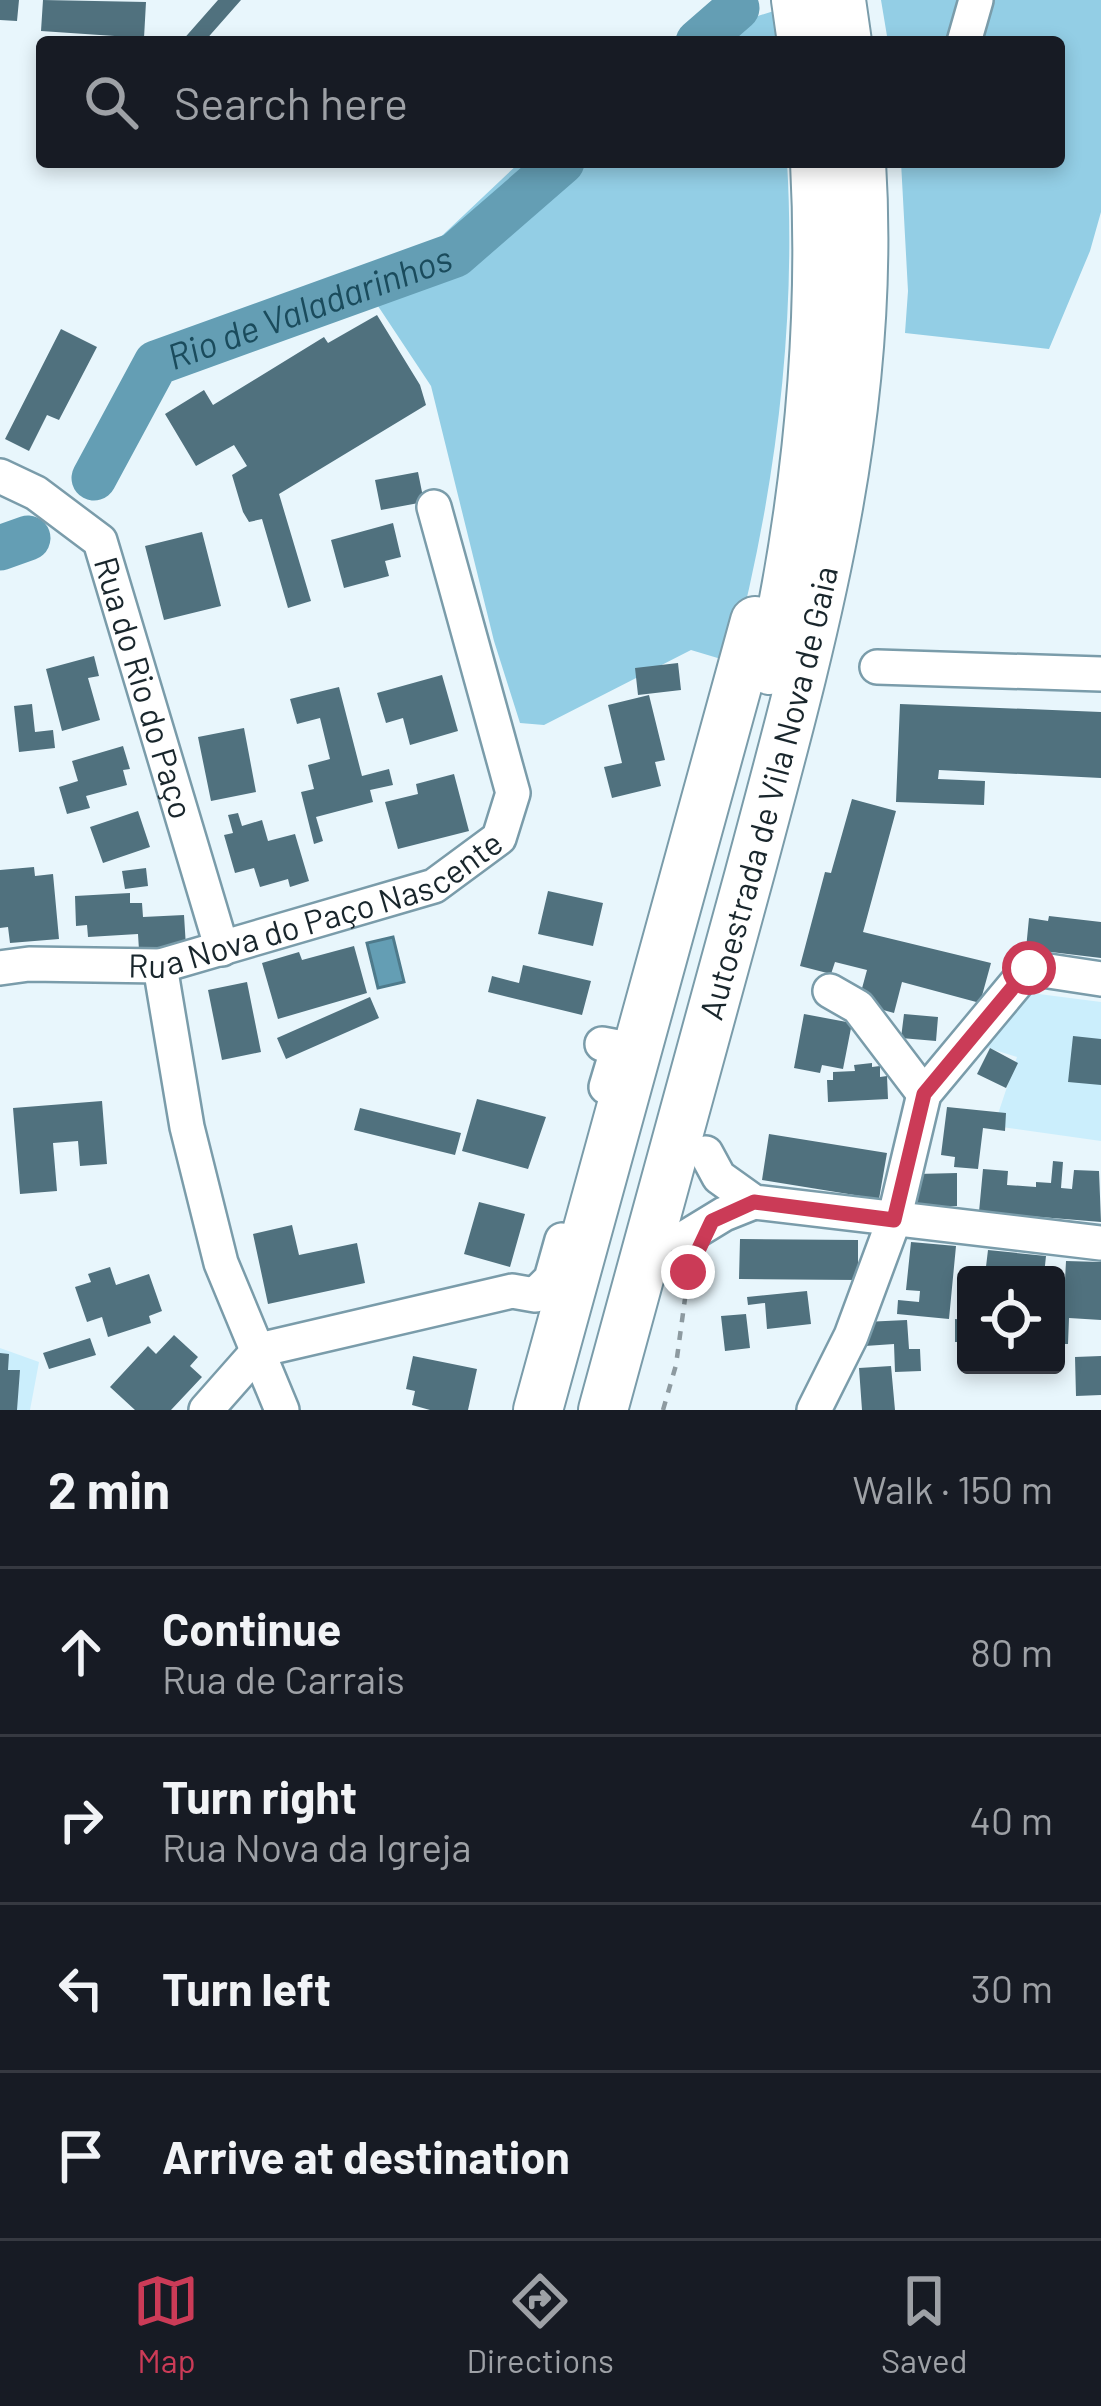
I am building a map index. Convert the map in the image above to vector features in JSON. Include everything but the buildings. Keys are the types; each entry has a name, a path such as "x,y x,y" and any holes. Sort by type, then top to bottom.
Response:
{"highway":[{"path":"796,0 801,36"},
{"path":"841,0 847,36"},
{"name":"Autoestrada de Vila Nova de Gaia","path":"569,1410 783,608 806,444 818,310 815,168"},
{"name":"Autoestrada de Vila Nova de Gaia","path":"603,1410 773,785 844,494 862,325 861,168"},
{"path":"538,1410 806,444"},
{"path":"635,1410 698,1230 706,1154 801,793 844,494"}],"street":[{"path":"966,36 976,0"},
{"name":"Rua do Rio do Paço","path":"0,476 36,493 100,541 222,949"},
{"name":"Rua Nova do Paço Nascente","path":"0,968 29,964 160,966 434,886 499,838 513,793 434,507"},
{"path":"877,667 1101,674"},
{"path":"160,966 187,1127 221,1263 282,1410"},
{"path":"814,1410 851,1336 894,1220 924,1094 1029,968 1101,979"},
{"path":"830,991 858,1007 924,1094"},
{"path":"206,1410 259,1350 512,1291 535,1295 551,1279 618,1047 602,1045"},
{"path":"706,1154 719,1177 754,1202 1101,1243"},
{"path":"698,1230 754,1202"}],"path":[{"path":"664,1410 698,1230"}],"shaded area":[{"path":"881,0 1101,0 1101,212 1049,349 905,333 908,291 901,168 1065,168 1065,36 887,36"},
{"path":"777,10 779,36 695,36"},
{"path":"514,168 787,168 789,288 779,414 759,539 731,662 691,650 544,725 520,723 494,641 431,386 374,300"},
{"path":"393,937 404,982 378,988 367,943"},
{"path":"1031,993 1101,1002 1101,1141 994,1126 1017,1057 985,1047"},
{"path":"0,1348 39,1362 30,1410 0,1410"}],"waterway":[{"name":"Rio de Valadarinhos","path":"705,36 737,8"},
{"name":"Rio de Valadarinhos","path":"94,478 156,363 455,255 555,168"},
{"name":"Rio de Valadarinhos","path":"0,548 28,538"}],"route":[{"path":"688,1272 712,1221 754,1202 894,1220 924,1094 1029,968"}]}
